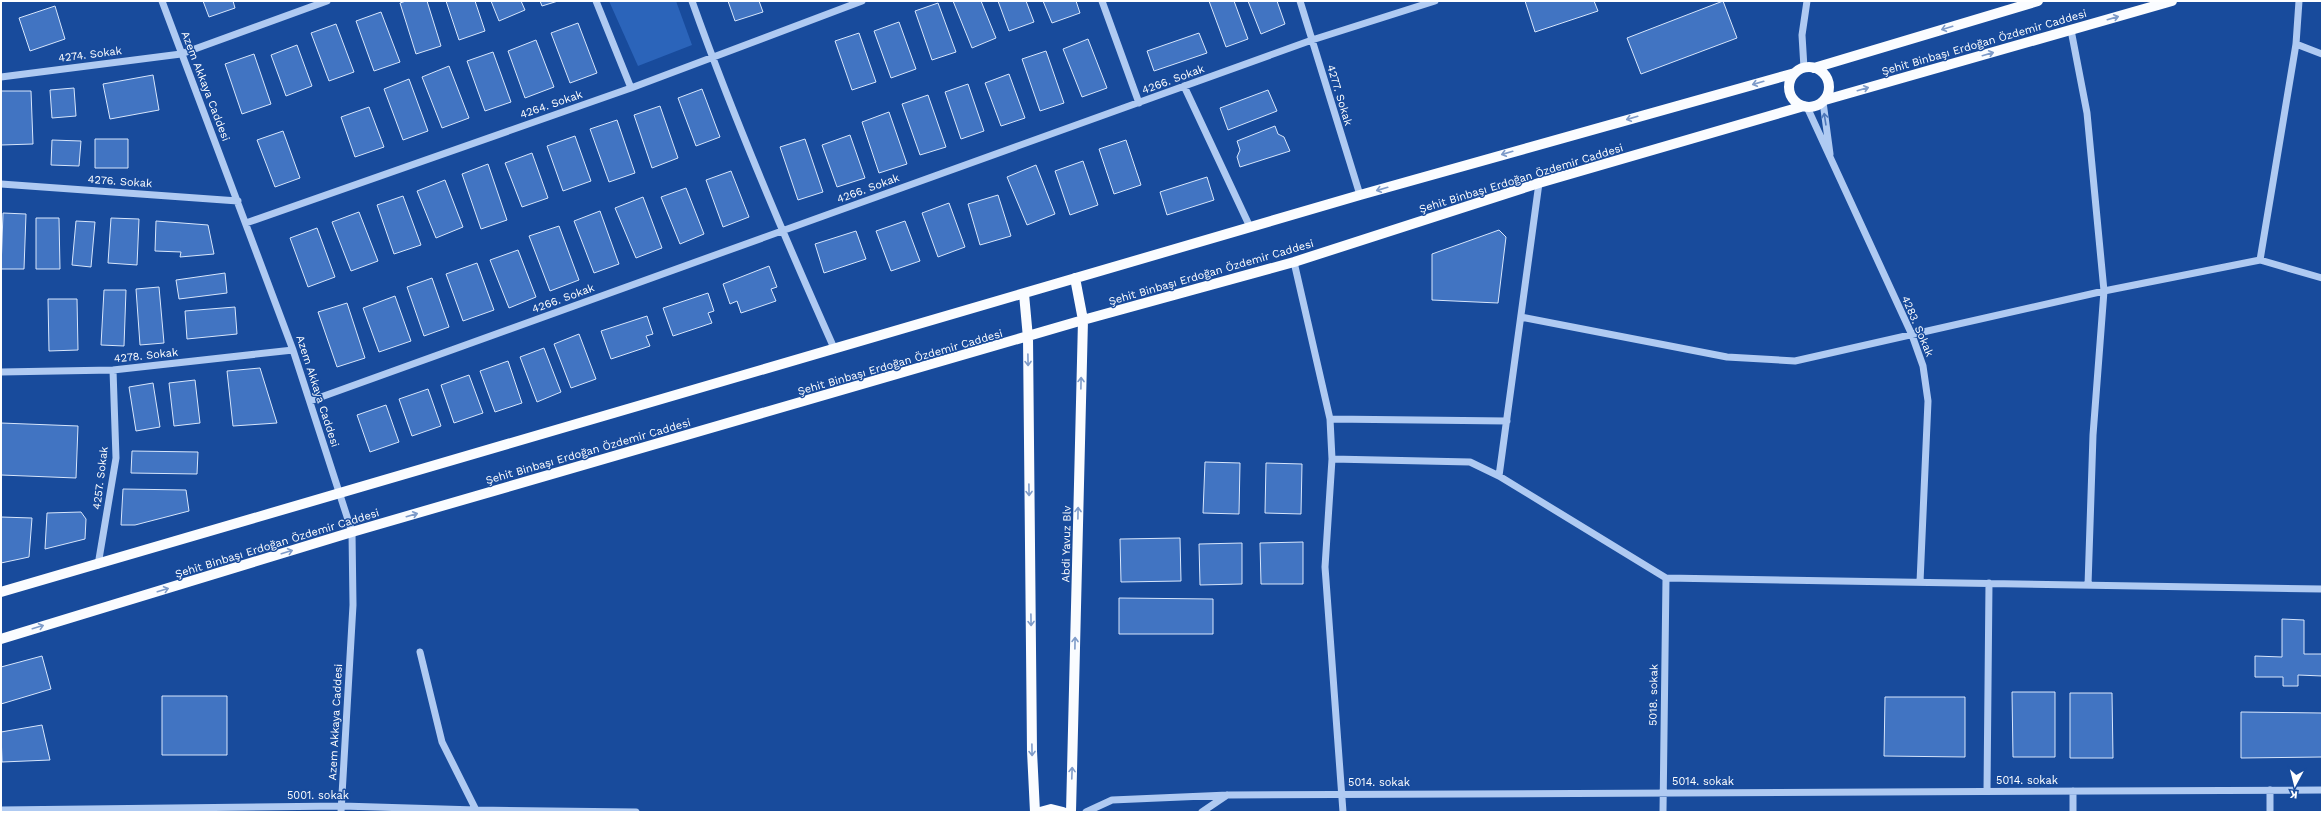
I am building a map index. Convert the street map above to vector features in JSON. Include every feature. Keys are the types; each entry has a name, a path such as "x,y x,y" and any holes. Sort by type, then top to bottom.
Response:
{"main road":[{"name":"Şehit Binbaşı Erdoğan Özdemir Caddesi","path":"1814,68 2038,1"},
{"name":"Şehit Binbaşı Erdoğan Özdemir Caddesi","path":"1824,101 2172,1"},
{"path":"1,592 98,565 339,492 516,442 1360,195 1799,70 1814,68 1825,74 1828,81 1829,94 1824,101 1814,107 1806,107 1796,102 1789,90 1792,78 1799,70"},
{"name":"Şehit Binbaşı Erdoğan Özdemir Caddesi","path":"1,639 352,532 1028,338 1083,320 1294,262 1539,183 1806,107"},
{"name":"Abdi Yavuz Blv","path":"1071,812 1083,320 1075,278"},
{"path":"1024,294 1028,338 1032,751 1034,812"},
{"path":"1040,812 1051,809 1063,812"}],"street":[{"name":"Azem Akkaya Caddesi","path":"162,1 293,350 352,532 353,605 342,809"},
{"name":"4274. Sokak","path":"1,77 181,54 327,1"},
{"path":"596,1 630,88"},
{"path":"692,1 712,57 782,231 834,348"},
{"name":"4264. Sokak","path":"246,222 630,88 862,1"},
{"path":"1102,1 1139,103"},
{"name":"4277. Sokak","path":"1300,1 1360,195"},
{"name":"4266. Sokak","path":"310,401 1312,40 1435,1"},
{"path":"1799,70 1807,1"},
{"path":"2260,260 2296,44 2299,1"},
{"path":"2071,30 2087,113 2104,291 2093,435 2088,585"},
{"path":"2296,44 2322,54"},
{"path":"1184,86 1250,227"},
{"name":"4283. Sokak","path":"1824,101 1832,164"},
{"name":"4283. Sokak","path":"1806,107 1912,335 1923,366 1928,401 1920,582"},
{"path":"1499,476 1539,183"},
{"name":"4276. Sokak","path":"1,184 238,201"},
{"path":"1521,317 1727,357 1794,361 2104,291 2260,260 2322,278"},
{"path":"1294,262 1330,419 1332,459 1325,567 1343,812"},
{"name":"4278. Sokak","path":"1,372 113,370 293,350"},
{"name":"4257. Sokak","path":"98,565 116,458 113,370"},
{"path":"1330,419 1507,421"},
{"path":"1332,459 1470,462 1499,476 1666,578 2322,590"},
{"name":"5018. sokak","path":"1663,812 1666,578"},
{"path":"1987,791 1989,583"},
{"path":"420,652 442,742 476,810"},
{"path":"2270,790 2270,812"},
{"name":"5014. sokak","path":"1086,812 1112,800 1228,795 1342,793 2322,790"},
{"path":"2073,791 2073,812"},
{"path":"1202,812 1228,795"},
{"name":"5001. sokak","path":"1,810 342,809 636,812"}],"shaded area":[{"path":"609,1 676,1 692,45 638,66"}],"building":[{"path":"203,1 233,1 235,8 209,17"},
{"path":"406,1 427,1 441,46 416,54 400,3"},
{"path":"446,1 475,1 485,31 459,40"},
{"path":"491,1 521,1 525,10 499,21"},
{"path":"540,1 558,1 542,6"},
{"path":"728,1 759,1 763,12 735,21"},
{"path":"953,1 981,1 996,38 972,48"},
{"path":"998,1 1026,1 1034,22 1009,31"},
{"path":"1043,1 1076,1 1080,13 1052,23"},
{"path":"1209,1 1234,1 1248,39 1226,47"},
{"path":"1248,1 1277,1 1285,24 1261,34"},
{"path":"1525,1 1594,1 1598,11 1535,32"},
{"path":"1723,1 1737,38 1641,74 1627,38"},
{"path":"938,3 956,52 932,60 915,11"},
{"path":"55,6 65,39 30,51 19,18"},
{"path":"381,12 400,62 374,71 356,21"},
{"path":"899,22 916,69 891,78 874,31"},
{"path":"578,23 597,73 570,83 551,33"},
{"path":"336,24 354,72 329,81 311,33"},
{"path":"859,33 876,82 852,90 835,41"},
{"path":"1199,33 1207,53 1154,71 1147,51"},
{"path":"1088,39 1107,88 1082,97 1063,49"},
{"path":"536,40 554,87 525,98 508,51"},
{"path":"297,45 312,86 286,96 271,55"},
{"path":"1046,51 1064,103 1040,111 1022,59"},
{"path":"493,52 511,102 485,111 467,61"},
{"path":"254,54 271,104 242,114 225,64"},
{"path":"449,66 469,118 442,128 422,77"},
{"path":"1009,74 1025,118 1001,126 985,83"},
{"path":"153,75 159,110 110,119 103,84"},
{"path":"409,79 428,131 403,140 384,89"},
{"path":"968,84 984,131 961,139 945,92"},
{"path":"74,88 76,116 52,118 50,90"},
{"path":"702,89 720,137 696,146 678,98"},
{"path":"1268,90 1277,111 1228,130 1220,108"},
{"path":"1,91 31,91 33,144 1,145"},
{"path":"928,95 946,147 920,155 902,104"},
{"path":"660,106 678,158 652,168 634,115"},
{"path":"369,107 384,147 355,157 341,117"},
{"path":"889,112 907,164 879,173 862,122"},
{"path":"617,120 635,173 609,182 590,129"},
{"path":"1275,126 1278,134 1284,137 1290,151 1240,167 1237,157 1240,150 1237,141"},
{"path":"283,131 300,178 275,187 257,140"},
{"path":"850,135 865,178 837,187 822,145"},
{"path":"575,136 591,181 563,191 547,146"},
{"path":"95,139 128,139 128,168 95,168"},
{"path":"805,139 823,192 798,200 780,147"},
{"path":"52,140 81,141 79,166 51,165"},
{"path":"1126,140 1141,185 1114,194 1099,149"},
{"path":"532,153 548,198 522,207 505,163"},
{"path":"1083,161 1098,205 1070,215 1055,171"},
{"path":"488,164 507,220 481,229 462,174"},
{"path":"1036,165 1055,214 1027,225 1007,177"},
{"path":"731,171 749,217 723,227 706,180"},
{"path":"1207,177 1214,200 1167,215 1160,192"},
{"path":"445,180 463,227 436,238 417,191"},
{"path":"686,188 704,234 680,244 661,197"},
{"path":"998,195 1011,236 980,245 968,204"},
{"path":"403,196 421,245 394,254 377,205"},
{"path":"643,197 662,248 636,258 615,208"},
{"path":"949,203 965,247 938,257 922,213"},
{"path":"600,211 619,264 594,273 574,221"},
{"path":"359,212 378,261 351,271 332,222"},
{"path":"3,213 26,214 24,269 1,269"},
{"path":"36,218 59,218 60,269 36,269"},
{"path":"111,218 139,219 137,265 108,263"},
{"path":"76,221 95,222 91,267 72,265"},
{"path":"156,221 208,225 214,254 180,257 181,252 155,251"},
{"path":"905,221 920,261 891,271 876,231"},
{"path":"559,226 579,280 550,291 529,236"},
{"path":"317,228 335,277 308,287 290,238"},
{"path":"1499,230 1506,237 1498,303 1432,300 1432,254"},
{"path":"856,231 866,259 824,273 815,244"},
{"path":"518,250 536,297 509,308 490,260"},
{"path":"477,263 494,310 463,321 446,274"},
{"path":"769,266 777,287 771,289 776,301 741,313 737,301 730,304 723,284"},
{"path":"225,273 227,293 179,299 176,280"},
{"path":"432,278 449,327 424,336 407,287"},
{"path":"159,287 164,343 140,345 136,289"},
{"path":"104,290 126,290 124,346 101,345"},
{"path":"708,293 714,311 708,313 712,323 673,336 663,308"},
{"path":"395,296 411,341 379,352 363,308"},
{"path":"48,299 77,299 78,350 49,351"},
{"path":"347,303 365,358 337,367 318,312"},
{"path":"235,307 237,334 187,339 185,311"},
{"path":"647,316 653,334 646,336 650,346 611,359 601,331"},
{"path":"579,334 596,379 571,388 554,344"},
{"path":"544,348 561,392 537,402 520,357"},
{"path":"508,361 522,403 495,412 480,371"},
{"path":"260,368 277,423 233,426 227,371"},
{"path":"469,375 483,413 454,423 441,385"},
{"path":"195,380 200,423 174,426 169,383"},
{"path":"153,383 160,427 136,431 129,387"},
{"path":"428,389 441,426 412,436 399,399"},
{"path":"386,405 399,442 370,452 357,415"},
{"path":"1,423 78,426 76,478 1,475"},
{"path":"132,451 198,452 197,474 131,473"},
{"path":"1205,462 1240,463 1239,514 1203,513"},
{"path":"1266,463 1302,464 1301,514 1265,513"},
{"path":"123,489 186,490 189,511 135,525 121,525"},
{"path":"81,512 86,519 85,539 45,549 47,513"},
{"path":"1,517 32,518 29,557 1,563"},
{"path":"1180,538 1181,581 1121,582 1120,539"},
{"path":"1303,542 1303,584 1261,584 1260,543"},
{"path":"1242,543 1242,584 1200,585 1199,544"},
{"path":"1119,598 1213,599 1213,634 1119,634"},
{"path":"2282,619 2304,620 2304,654 2322,654 2322,676 2298,675 2298,686 2283,686 2283,677 2255,677 2255,656 2282,657"},
{"path":"42,656 51,689 1,704 1,667"},
{"path":"2012,692 2055,692 2055,757 2013,757"},
{"path":"2070,693 2112,693 2113,758 2070,758"},
{"path":"162,696 227,696 227,755 162,755"},
{"path":"1885,697 1965,697 1965,757 1884,756"},
{"path":"2241,712 2322,713 2322,757 2241,758"},
{"path":"42,725 50,760 2,762 1,732"}]}
